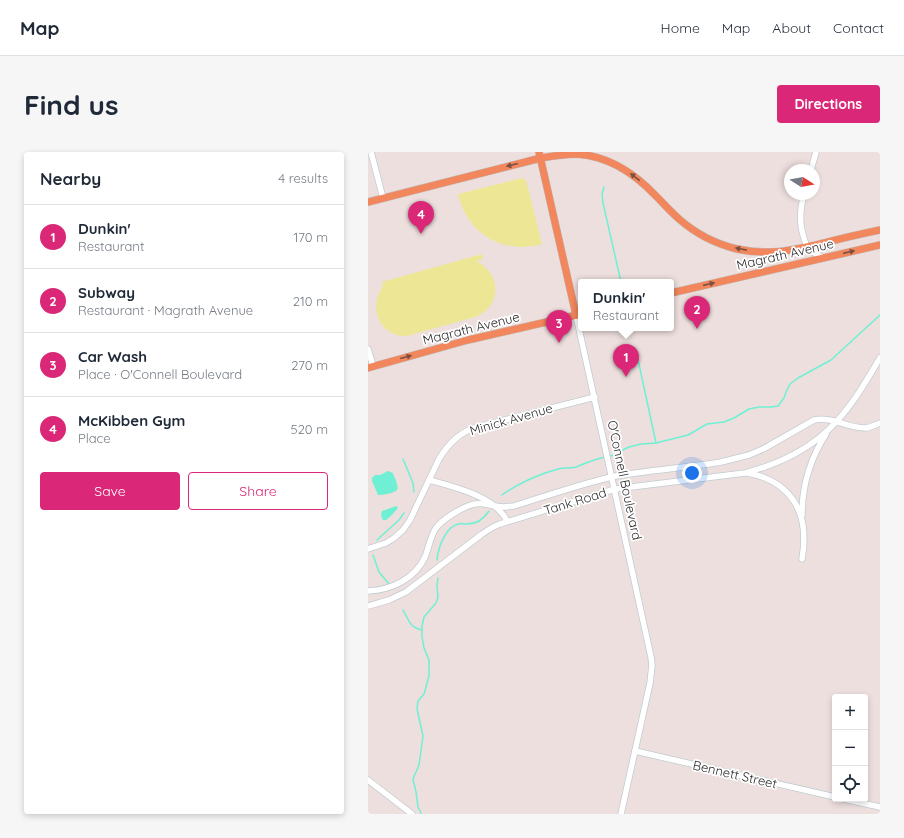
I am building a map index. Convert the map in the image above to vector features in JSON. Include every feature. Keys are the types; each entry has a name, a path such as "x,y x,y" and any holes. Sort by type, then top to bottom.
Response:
{"main road":[{"path":"368,202 540,155 585,156 608,161 628,171 686,224 706,237 724,245 762,252 784,251 880,230"},
{"name":"O'Connell Boulevard","path":"540,155 578,310"},
{"name":"Magrath Avenue","path":"674,292 880,245"},
{"name":"Magrath Avenue","path":"370,367 468,340 578,314"}],"street":[{"path":"371,152 383,198"},
{"path":"571,152 585,156"},
{"path":"813,164 816,152"},
{"path":"802,200 800,215 801,230 807,247 823,258"},
{"name":"O'Connell Boulevard","path":"582,331 605,446 651,657 652,675 621,814"},
{"path":"368,349 370,367"},
{"name":"Tank Road","path":"368,606 389,600 406,592 488,530 507,521 615,489 745,473 776,463 794,454 814,441 836,422 851,404 880,358"},
{"name":"Minick Avenue","path":"368,549 386,543 404,530 439,459 448,445 458,436 477,427 595,396"},
{"path":"368,591 387,589 402,582 416,570 425,557 432,536 441,522 468,506 478,503 485,503 504,507 514,506 612,477 734,459 763,449 820,418 865,428 872,427 880,423"},
{"path":"802,559 804,541 802,519 803,498 808,472 814,456 828,430"},
{"path":"745,473 767,478 784,489 793,500 802,519"},
{"path":"429,480 462,490 495,505 507,521"},
{"name":"Bennett Street","path":"635,751 832,796"},
{"path":"368,780 412,814"},
{"path":"858,802 880,807"}],"shaded area":[{"path":"522,178 526,180 542,244 528,247 501,244 478,230 469,220 458,194"},
{"path":"482,254 483,259 476,261 485,266 491,273 495,290 494,298 490,306 484,312 475,317 407,336 389,332 383,326 379,319 376,303 383,286 382,282"},
{"path":"388,471 392,472 394,475 397,490 391,493 378,495 372,478 375,475 380,475"},
{"path":"396,506 398,508 391,516 386,520 383,520 381,515 382,511"}],"waterway":[{"path":"604,187 602,194 603,203 620,279"},
{"path":"609,456 616,455 629,447 641,444 656,443 688,435 707,424 724,422 749,409 778,406 784,398 790,384 831,360 880,315"},
{"path":"637,355 656,443"},
{"path":"502,495 521,483 543,474 560,468 576,467 605,457"},
{"path":"403,459 413,483 414,492"},
{"path":"437,560 443,539 450,529 460,524 476,523 489,511"},
{"path":"377,540 399,520 404,513"},
{"path":"373,555 379,572 389,584"},
{"path":"421,813 418,807 413,779 419,765 423,736 417,709 418,701 424,694 429,676 429,660 424,648 422,626 424,617 436,603 438,597 438,578"},
{"path":"403,610 410,623 414,627 421,630"}],"place":[{"name":"McKibben Gym","path":"421,234"},
{"name":"Subway","path":"697,329"},
{"name":"Car Wash","path":"559,343"},
{"name":"Dunkin'","path":"626,377"}]}
